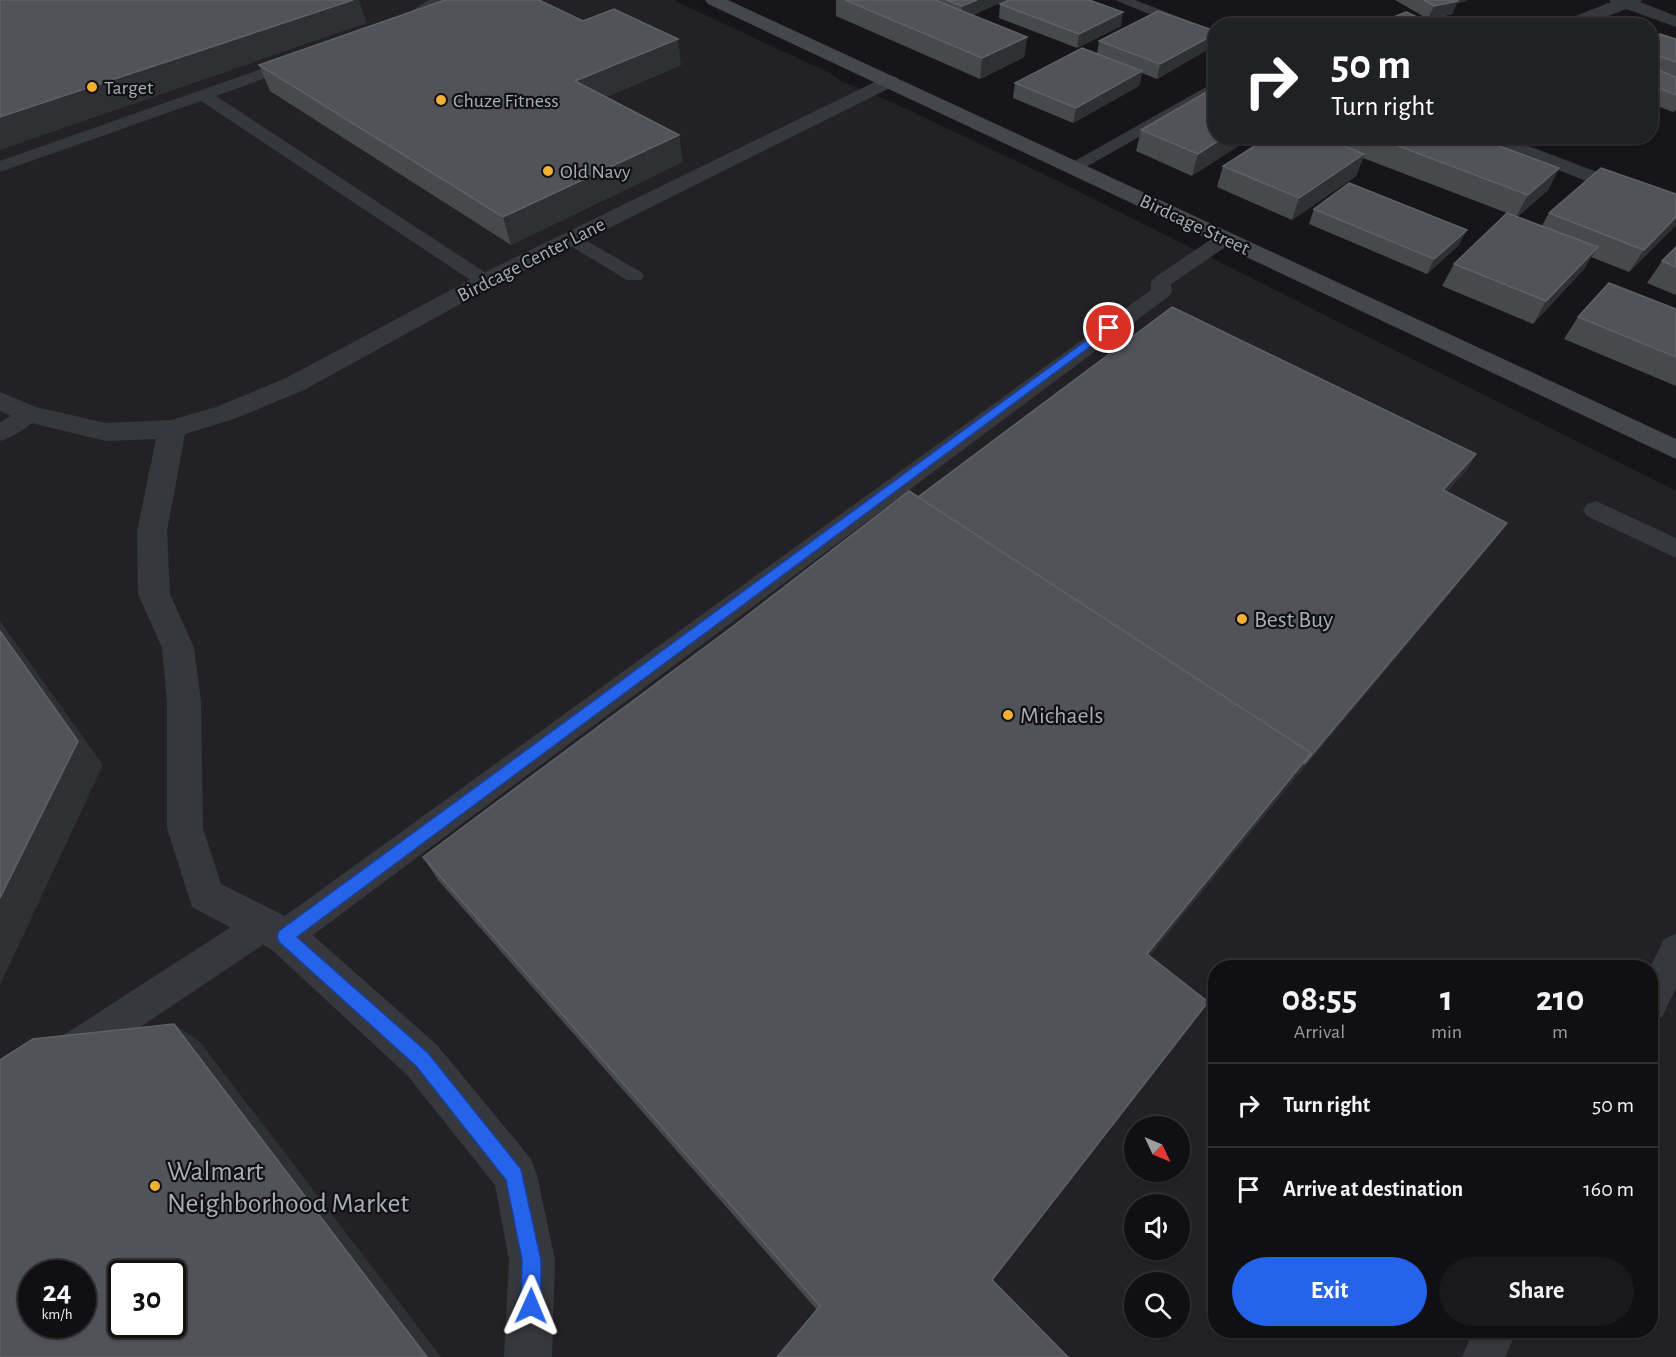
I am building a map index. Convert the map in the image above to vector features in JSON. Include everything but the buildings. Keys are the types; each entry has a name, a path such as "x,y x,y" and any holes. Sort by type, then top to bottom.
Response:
{"street":[{"name":"Birdcage Street","path":"714,0 1676,450"},
{"path":"1585,18 1626,1 1676,22"},
{"name":"Birdcage Center Lane","path":"0,400 28,414 106,432 172,429 225,413 295,384 485,281 888,81"},
{"path":"172,429 152,531 154,594 178,648 184,702 185,828 205,895 274,931 422,1060 515,1176 532,1260 528,1357"}],"lane":[{"path":"381,32 440,0"},
{"path":"1122,0 1208,33"},
{"path":"0,167 314,55"},
{"path":"1072,167 1208,91"},
{"path":"203,95 485,281"},
{"path":"1506,144 1676,209"},
{"path":"571,238 634,276"},
{"path":"39,1072 274,931 1162,292 1161,282 1226,238"},
{"path":"0,433 28,414"},
{"path":"1596,510 1676,549"},
{"path":"1658,988 1676,950"},
{"path":"1483,1357 1492,1338"}],"shaded area":[{"path":"0,0 673,0 830,73 841,81 896,104 1054,179 1676,491 1676,1357 0,1357"}],"place":[{"name":"Target","path":"92,87"},
{"name":"Chuze Fitness","path":"441,100"},
{"name":"Old Navy","path":"548,171"},
{"name":"Best Buy","path":"1242,619"},
{"name":"Michaels","path":"1008,715"},
{"name":"Walmart Neighborhood Market","path":"155,1186"}],"route":[{"path":"531,1306 532,1260 515,1176 422,1060 285,936 1109,328"}]}
